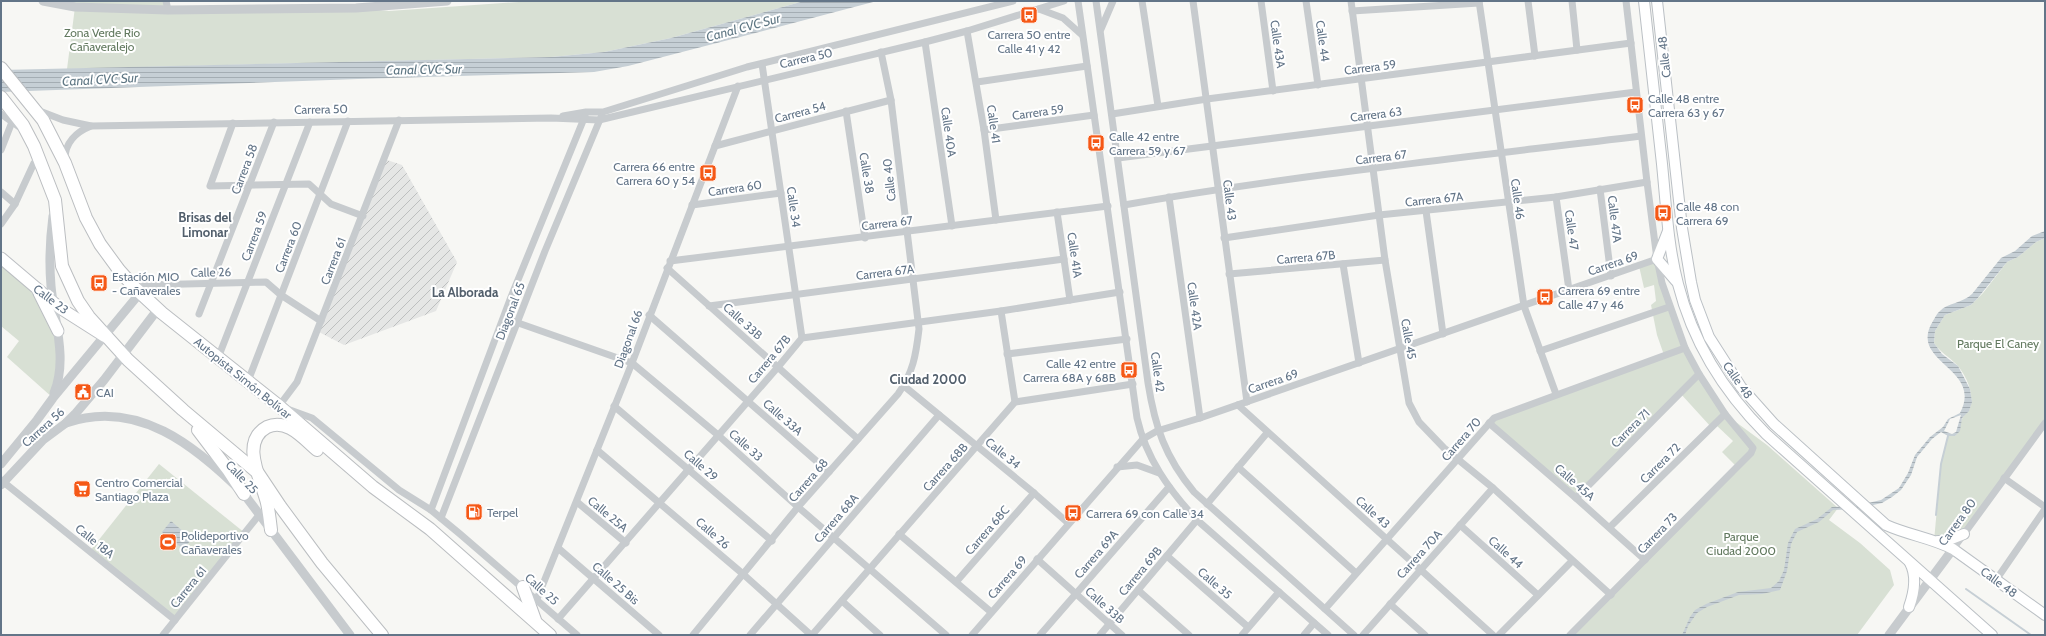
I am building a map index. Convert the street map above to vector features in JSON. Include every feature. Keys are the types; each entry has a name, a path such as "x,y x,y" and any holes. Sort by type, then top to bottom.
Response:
{"highway":[{"name":"Autopista Simón Bolívar","path":"1,68 32,105 51,134 65,164 86,218 100,244 119,270 138,291 218,358 279,406 373,487 430,528 550,635"},
{"path":"1,97 5,110 28,133 55,200 57,231 62,266 78,301 104,336 123,355 183,410 258,473 322,563 382,635"},
{"path":"183,410 213,448 244,494"},
{"path":"271,530 267,504 254,461 253,448 255,440 260,432 267,427 282,425 292,429 331,462 373,487"},
{"path":"523,587 535,621"}],"main road":[{"name":"Calle 48","path":"1644,1 1669,227 1678,283 1699,342 1715,373 1749,417 1878,535 1992,635"},
{"name":"Calle 48","path":"1657,1 1682,228 1689,275 1695,300 1709,337 1741,387 1774,424 1886,525 1902,533 1934,541 1953,549 2045,614"},
{"path":"1669,227 1657,259 1678,283"},
{"name":"Calle 23","path":"1,258 35,288 104,336"},
{"path":"35,288 58,331"},
{"path":"1934,541 1946,541 1964,534"},
{"path":"1909,561 1914,580 1914,589 1909,606"}],"street":[{"path":"43,1 75,7 279,5 447,1"},
{"name":"Carrera 50","path":"551,118 586,112 603,112 762,64 1013,1"},
{"name":"Carrera 50","path":"32,105 62,120 91,126 551,118 599,120 925,42 967,31 1064,1"},
{"path":"1078,1 1137,418 1143,439 1159,473 1197,520 1328,635"},
{"path":"1079,9 1081,1"},
{"path":"1100,31 1112,1"},
{"path":"1142,1 1158,106"},
{"name":"Calle 43","path":"1193,1 1247,402"},
{"name":"Calle 43A","path":"1261,1 1273,91"},
{"name":"Calle 44","path":"1306,1 1318,85"},
{"name":"Calle 45","path":"1351,1 1385,260 1399,349 1410,403 1419,422 1458,459 1493,488 1611,595"},
{"path":"1528,1 1535,56"},
{"path":"1572,1 1577,50"},
{"path":"1626,1 1641,136 1657,259 1669,307 1685,348 1699,374 1725,414"},
{"path":"1352,11 1479,2"},
{"name":"Calle 46","path":"1479,2 1487,63 1496,110 1507,203 1524,306 1556,394"},
{"name":"Calle 42","path":"1096,3 1148,383 1157,431 1179,473 1194,492 1354,635"},
{"path":"1039,9 1063,18 1083,35"},
{"name":"Calle 41","path":"967,31 977,82 996,220"},
{"name":"Calle 40A","path":"925,42 952,226"},
{"name":"Carrera 59","path":"1112,114 1207,99 1631,43"},
{"name":"Calle 40","path":"881,52 891,100 918,325"},
{"name":"Calle 34","path":"762,64 802,338"},
{"path":"977,82 1087,66"},
{"name":"Diagonal 66","path":"537,599 632,363 668,265 716,146 738,86"},
{"name":"Carrera 63","path":"1118,158 1636,92"},
{"name":"Carrera 54","path":"716,146 891,100"},
{"path":"5,110 12,122 28,133"},
{"name":"Calle 38","path":"846,111 865,238"},
{"name":"Diagonal 65","path":"431,510 504,318 586,112"},
{"name":"Diagonal 65","path":"441,518 517,322 603,112"},
{"name":"Carrera 59","path":"984,130 1094,115"},
{"name":"Carrera 61","path":"279,406 297,382 363,216 399,120"},
{"name":"Carrera 60","path":"248,381 348,121"},
{"path":"1,150 12,122"},
{"name":"Carrera 58","path":"199,314 274,122"},
{"name":"Carrera 59","path":"218,358 310,122"},
{"path":"232,123 210,186 309,184 319,195 331,204 363,216"},
{"path":"65,164 65,155 71,140 80,131 91,126"},
{"name":"Carrera 67","path":"1124,205 1169,197 1373,169 1641,136"},
{"path":"1,224 15,204 34,163 39,160"},
{"name":"Carrera 67A","path":"1224,238 1379,215 1556,197 1647,182"},
{"name":"Calle 47A","path":"1600,189 1611,276"},
{"path":"1,192 15,204"},
{"name":"Carrera 60","path":"692,205 780,193"},
{"name":"Calle 42A","path":"1169,197 1200,418"},
{"name":"Calle 47","path":"1556,197 1570,290"},
{"name":"Carrera 56","path":"53,398 58,379 58,331 51,288 50,255 55,200"},
{"name":"Carrera 67","path":"668,265 1108,206"},
{"path":"1426,211 1443,334"},
{"name":"Calle 41A","path":"1058,212 1070,300"},
{"name":"Carrera 67A","path":"709,306 1064,259"},
{"name":"Carrera 69","path":"972,635 1117,467 1143,439 1157,431 1247,402 1657,259"},
{"name":"Carrera 67B","path":"1229,274 1385,260"},
{"path":"1343,264 1359,363"},
{"name":"Calle 33B","path":"668,265 709,306 858,439"},
{"name":"Calle 26","path":"138,291 145,286 266,282 281,295 321,321"},
{"name":"Carrera 56","path":"1,464 104,336 138,291"},
{"name":"Carrera 67B","path":"558,619 626,543 802,338 918,325 1120,292"},
{"path":"1540,351 1669,307"},
{"name":"Carrera 56","path":"2,482 43,440 66,423 123,355 158,309"},
{"path":"1001,311 1015,402 1133,384"},
{"name":"Calle 33A","path":"649,315 829,472"},
{"name":"Calle 33","path":"504,318 632,363 718,435 798,507 946,635"},
{"name":"Carrera 68","path":"692,635 772,541 798,507 904,386 915,360 918,325"},
{"path":"497,338 508,334 511,340"},
{"path":"1007,354 1127,339"},
{"name":"Carrera 70","path":"1325,609 1488,423 1499,415 1685,348"},
{"name":"Carrera 71","path":"1576,498 1699,374"},
{"name":"Calle 34","path":"904,386 1034,493 1068,523"},
{"name":"Carrera 68B","path":"811,635 1015,402"},
{"name":"Calle 43","path":"1238,405 1493,635"},
{"name":"Calle 25","path":"279,406 312,418 399,490 441,518 537,599 577,635"},
{"name":"Calle 29","path":"614,406 772,541"},
{"name":"Carrera 73","path":"1570,635 1751,453 1753,448 1750,443 1725,414"},
{"name":"Carrera 72","path":"1610,527 1725,414"},
{"name":"Calle 25","path":"66,423 85,417 104,415 127,417 149,424 201,455 244,494 350,635"},
{"name":"Carrera 68A","path":"750,635 939,416"},
{"name":"Calle 45A","path":"1488,423 1610,527 1646,560"},
{"name":"Carrera 80","path":"1891,634 1909,606 1930,580 2045,423"},
{"path":"1207,504 1267,432"},
{"name":"Calle 26","path":"597,450 744,574 811,635"},
{"path":"1117,467 1137,465 1159,473"},
{"path":"1238,467 1356,573"},
{"path":"1996,580 2045,506 2004,478"},
{"name":"Calle 18A","path":"2,482 175,620"},
{"name":"Carrera 69A","path":"1040,635 1169,487"},
{"name":"Carrera 70A","path":"1363,635 1493,488"},
{"name":"Carrera 68C","path":"957,581 1034,493"},
{"name":"Calle 25A","path":"577,502 626,543"},
{"name":"Carrera 61","path":"163,635 260,515"},
{"name":"Carrera 69B","path":"1100,635 1197,520"},
{"name":"Calle 44","path":"1460,525 1538,595"},
{"path":"899,534 957,581 992,612"},
{"name":"Calle 25 Bis","path":"558,548 659,635"},
{"name":"Calle 35","path":"1167,556 1248,627"},
{"name":"Calle 33B","path":"1037,559 1122,635"},
{"path":"1499,635 1572,561"},
{"path":"1138,590 1189,635"},
{"path":"1242,635 1279,592"},
{"path":"842,601 880,635"},
{"path":"1390,604 1425,635"},
{"path":"1304,635 1314,623"}],"shaded area":[{"path":"384,159 402,165 457,262 436,311 344,345 317,331"}],"green space":[{"name":"Zona Verde Rio Cañaveralejo","path":"43,1 166,1 167,10 356,8 389,11 533,1 804,1 671,38 604,52 551,57 67,69 75,7"},
{"name":"Parque El Caney","path":"2045,238 2045,423 1964,534 1934,541 1941,464 1948,436 1955,436 1957,434 1963,417 1969,410 1971,404 1971,392 1966,379 1960,368 1934,343 1935,331 1945,315 1971,305 1983,293 2007,262 2018,257 2036,242"},
{"path":"1,258 35,288 59,347 53,398 7,357 19,341 1,326"},
{"name":"Parque Ciudad 2000","path":"1657,259 1685,348 1725,414 1767,445 1838,508 1829,520 1860,543 1890,570 1894,585 1857,635 1570,635 1737,467 1722,452 1733,441 1715,424 1711,427 1680,393 1576,498 1489,423 1664,355 1657,335 1651,305 1656,301 1654,285 1644,288 1639,266"},
{"name":"Polideportivo Cañaverales","path":"159,464 245,533 175,620 90,551"}],"water":[{"name":"Canal CVC Sur","path":"804,1 877,1 628,66 594,72 1,92 1,70 551,57 604,52 671,38"},
{"path":"2045,231 2045,238 2036,242 2018,257 2007,262 1971,305 1945,315 1935,331 1934,343 1942,354 1958,366 1970,389 1972,402 1969,411 1962,418 1960,431 1955,436 1948,436 1941,432 1932,439 1917,457 1911,475 1901,490 1892,497 1882,503 1855,509 1833,510 1819,522 1797,532 1791,544 1787,571 1780,590 1762,594 1739,595 1707,607 1697,613 1688,626 1685,635 1682,635 1690,617 1695,610 1706,604 1738,592 1771,588 1779,581 1784,570 1788,543 1795,529 1817,519 1832,507 1855,506 1881,500 1899,488 1908,473 1915,455 1930,437 1943,427 1948,419 1960,413 1965,398 1962,385 1955,375 1936,356 1930,347 1928,335 1933,321 1943,308 1972,294 2001,258 2015,251 2032,236","holes":["1961,415 1956,432 1952,434 1944,431 1950,419"]},
{"path":"171,521 192,539 183,549 162,532"}],"waterway":[{"path":"1936,515 1941,464 1948,436"},
{"path":"1966,589 2031,635"}],"place":[{"name":"Carrera 50 entre Calle 41 y 42","path":"1029,15"},
{"name":"Calle 48 entre Carrera 63 y 67","path":"1635,105"},
{"name":"Calle 42 entre Carrera 59 y 67","path":"1096,143"},
{"name":"Carrera 66 entre Carrera 60 y 54","path":"708,173"},
{"name":"Calle 48 con Carrera 69","path":"1663,213"},
{"name":"Estación MIO - Cañaverales","path":"99,283"},
{"name":"Carrera 69 entre Calle 47 y 46","path":"1545,297"},
{"name":"Calle 42 entre Carrera 68A y 68B","path":"1129,370"},
{"name":"CAI","path":"83,392"},
{"name":"Centro Comercial Santiago Plaza","path":"82,489"},
{"name":"Terpel","path":"474,512"},
{"name":"Carrera 69 con Calle 34","path":"1073,513"},
{"name":"Polideportivo Cañaverales","path":"168,542"}],"district":[{"name":"Brisas del Limonar","path":"205,224"},
{"name":"La Alborada","path":"465,292"},
{"name":"Ciudad 2000","path":"928,379"}]}
